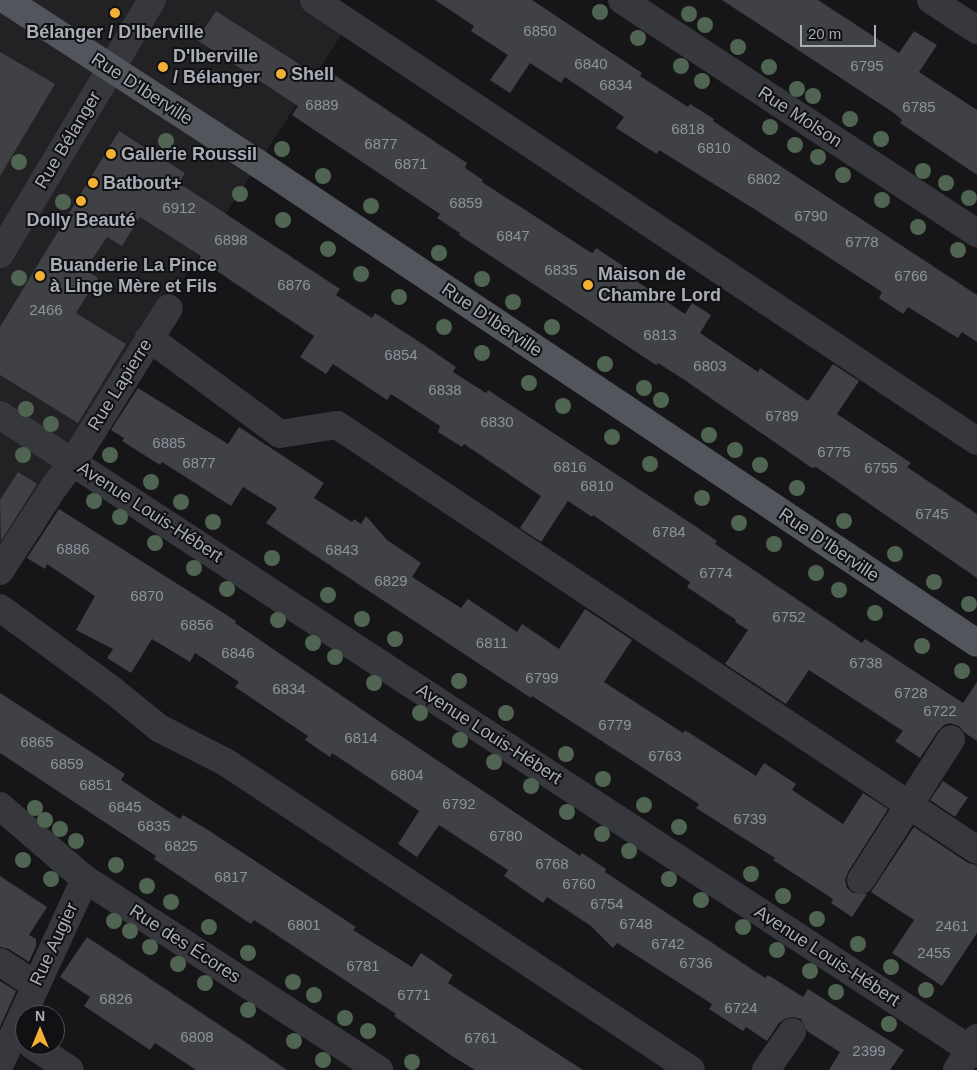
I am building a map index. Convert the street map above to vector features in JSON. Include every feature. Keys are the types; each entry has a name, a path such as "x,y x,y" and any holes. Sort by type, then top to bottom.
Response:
{"main road":[{"name":"Rue D'Iberville","path":"6,0 265,169 977,643"}],"street":[{"name":"Rue Bélanger","path":"0,254 152,0"},
{"path":"314,0 977,441"},
{"name":"Rue Molson","path":"622,0 977,233"},
{"path":"931,0 977,30"},
{"name":"Rue Lapierre","path":"0,571 54,487 73,462 169,308"},
{"path":"149,338 280,434 337,425 977,850"},
{"name":"Avenue Louis-Hébert","path":"0,414 970,1053"},
{"path":"0,608 111,689 159,728 226,763 691,1070"},
{"path":"861,880 951,739"},
{"name":"Rue des Écores","path":"0,806 85,879 379,1070"},
{"name":"Rue Augier","path":"31,1005 35,985 85,879"},
{"path":"0,962 35,985"},
{"path":"766,1070 792,1032"},
{"name":"Rue Augier","path":"0,1064 15,1048"},
{"path":"46,1055 70,1070"}],"shaded area":[{"path":"0,0 314,0 349,23 0,563"}],"building":[{"path":"435,0 532,0 642,73 640,76 688,107 690,104 714,119 713,121 762,154 977,295 977,342 962,332 958,338 908,307 903,314 879,298 882,292 759,212 659,150 657,154 616,128 624,117 565,77 561,83 530,63 510,93 490,80 508,55 471,31 474,26"},
{"path":"722,0 818,0 899,53 914,31 937,45 919,72 977,110 977,175 900,123 902,120 894,113"},
{"path":"216,11 318,76 320,72 327,77 330,72 467,163 465,168 483,180 482,182 590,252 593,253 596,248 638,276 635,280 685,314 692,303 711,315 700,333 758,372 760,368 808,401 833,364 859,381 837,414 911,463 907,467 977,514 977,578 816,467 812,468 683,379 658,363 656,365 459,235 460,233 437,218 440,214 292,115 298,106 197,40"},
{"path":"0,52 55,84 0,176"},
{"path":"119,131 185,173 179,183 340,289 336,295 372,318 375,313 424,345 456,367 453,372 486,393 488,390 692,524 717,541 715,544 862,643 865,639 963,703 977,682 977,741 965,733 959,726 950,723 944,725 938,731 920,758 895,741 903,731 809,670 786,704 725,664 748,630 687,587 690,582 593,515 592,517 568,501 541,542 520,528 541,496 464,444 462,447 438,432 440,426 391,394 387,400 333,364 326,374 300,357 314,336 199,259 201,256 140,217 122,246 107,237 85,270 98,278 76,313 126,344 78,423 0,375 0,327"},
{"path":"138,388 228,444 239,427 324,483 314,498 352,522 354,519 361,524 366,516 387,540 421,563 412,577 461,608 468,599 517,632 522,624 559,649 585,609 632,640 604,682 683,733 685,730 756,776 764,763 796,784 792,790 843,824 863,793 888,809 848,872 845,880 847,888 853,893 867,894 852,917 831,903 833,899 773,860 775,858 696,808 699,804 532,696 531,698 266,523 277,508 243,487 231,506 162,462 160,465 122,441 124,438 111,430"},
{"path":"18,472 37,484 1,541 0,500"},
{"path":"59,509 236,621 235,623 386,726 580,856 582,853 606,869 605,872 765,978 768,975 803,997 808,989 904,1050 890,1070 829,1070 840,1052 807,1031 801,1019 794,1017 786,1018 779,1023 767,1041 746,1027 743,1031 709,1009 712,1004 617,943 613,948 591,926 547,897 543,903 504,876 508,870 439,825 417,857 398,844 419,811 332,753 330,757 305,740 308,736 235,687 239,682 195,653 190,662 152,639 131,673 107,658 113,649 76,630 95,596 47,564 45,569 27,558"},
{"path":"0,693 125,774 121,780 151,800 180,819 183,815 208,830 356,927 353,930 412,967 421,953 453,975 448,983 583,1070 475,1070 452,1056 394,1016 396,1014 254,920 251,924 154,859 156,856 0,753"},
{"path":"943,781 968,798 955,817 930,800"},
{"path":"914,827 968,863 977,865 977,933 942,986 892,953 914,920 871,892"},
{"path":"0,876 47,907 29,935 36,939 36,946 29,962 9,949 0,947"},
{"path":"87,937 287,1070 196,1070 155,1043 150,1050 84,1006 90,997 60,977"},
{"path":"0,981 16,991 0,1027"}],"place":[{"name":"Bélanger / D'Iberville","path":"115,13"},
{"name":"D'Iberville / Bélanger","path":"163,67"},
{"name":"Shell","path":"281,74"},
{"name":"Gallerie Roussil","path":"111,154"},
{"name":"Batbout+","path":"93,183"},
{"name":"Dolly Beauté","path":"81,201"},
{"name":"Buanderie La Pince à Linge Mère et Fils","path":"40,276"},
{"name":"Maison de Chambre Lord","path":"588,285"}]}
